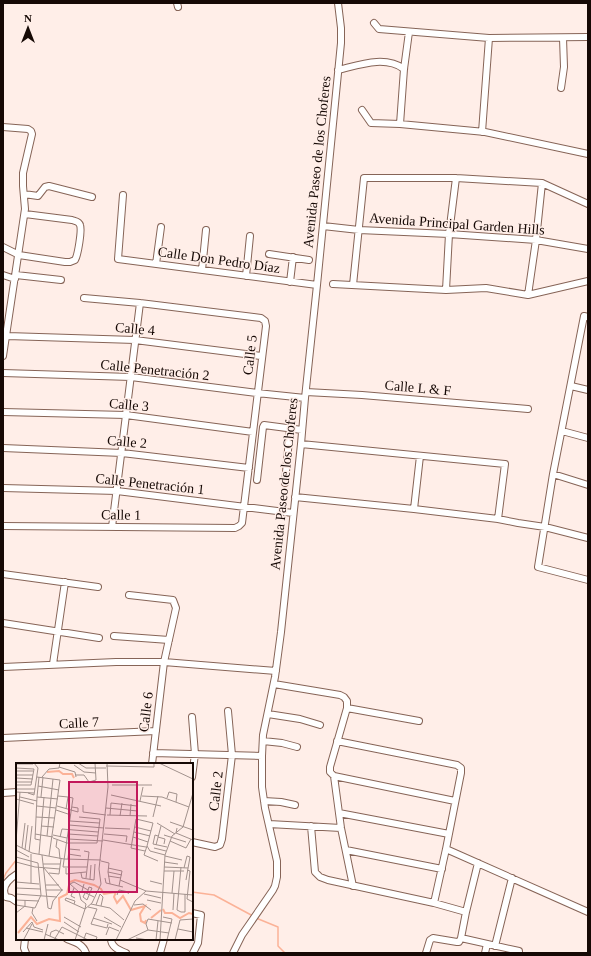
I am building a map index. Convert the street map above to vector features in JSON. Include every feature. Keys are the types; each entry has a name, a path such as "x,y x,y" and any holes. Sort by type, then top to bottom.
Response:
{"street":[{"name":"Avenida Paseo de los Choferes","path":"233,953 242,935 273,890 277,877 277,861 262,787 263,740 276,671 296,497 338,70 341,28 338,3"},
{"path":"374,23 379,29 489,38 588,37"},
{"path":"400,124 404,69 409,32"},
{"path":"482,132 489,38"},
{"path":"561,88 564,66 563,38"},
{"path":"338,70 375,62 398,64 404,69"},
{"path":"362,110 371,123 400,124 482,132 588,154"},
{"path":"3,127 28,129 31,130 32,134 23,173 25,214 3,356"},
{"path":"353,285 364,178 456,178 542,183 588,204"},
{"path":"446,290 449,234 456,178"},
{"path":"528,295 542,183"},
{"path":"24,194 38,196 45,187 48,186 92,197"},
{"name":"Calle Don Pedro Díaz","path":"123,194 118,259 317,285"},
{"path":"3,248 19,255 70,262 75,260 78,255 80,230 80,224 78,222 25,214"},
{"name":"Avenida Principal Garden Hills","path":"323,226 359,230 536,240 588,249"},
{"path":"156,264 161,227"},
{"path":"202,270 206,230"},
{"path":"246,276 250,236"},
{"path":"269,254 309,260"},
{"path":"290,282 293,257"},
{"path":"3,275 61,280"},
{"path":"333,284 446,290 486,288 528,295 588,281"},
{"name":"Calle 5","path":"84,298 140,303 260,318 265,321 266,326 261,356 242,522 239,526"},
{"path":"112,527 140,303"},
{"path":"588,317 584,316 553,474 538,567 588,580"},
{"name":"Calle 4","path":"7,336 135,340 261,356"},
{"name":"Calle Penetración 2","path":"3,373 131,377 257,393 305,395"},
{"path":"571,386 588,390"},
{"name":"Calle L & F","path":"305,395 362,395 528,409"},
{"name":"Calle 3","path":"3,412 126,415 253,432"},
{"path":"257,480 264,425 302,430"},
{"path":"285,483 290,428"},
{"path":"562,431 588,438"},
{"path":"301,444 505,464 498,518"},
{"name":"Calle 2","path":"3,448 122,453 248,468"},
{"path":"414,509 420,456"},
{"path":"553,474 588,485"},
{"name":"Calle Penetración 1","path":"3,488 117,491 293,513"},
{"path":"296,497 498,518 545,527 588,538"},
{"name":"Calle 1","path":"3,526 235,528 239,526"},
{"path":"3,574 98,587"},
{"path":"54,664 65,582"},
{"name":"Calle 6","path":"129,595 174,600 176,608 164,662 152,763"},
{"path":"3,623 99,638"},
{"path":"114,636 169,640"},
{"path":"3,667 116,662 164,662 276,671"},
{"path":"274,684 340,695 347,701 347,708 330,767 330,772 334,776 339,812 353,886"},
{"path":"347,708 419,721"},
{"name":"Calle 2","path":"193,842 215,847 220,845 222,839 232,755 228,711"},
{"path":"268,714 320,724"},
{"path":"192,718 195,754 193,769"},
{"name":"Calle 7","path":"3,738 156,731"},
{"path":"263,740 297,746"},
{"path":"337,741 457,765 461,768 434,903"},
{"path":"153,753 262,756"},
{"path":"334,776 455,801"},
{"path":"3,793 16,792"},
{"path":"264,801 296,805"},
{"path":"339,812 449,834"},
{"path":"269,824 342,828"},
{"path":"311,826 315,872 320,877 353,886 434,903 466,912"},
{"path":"446,849 588,912"},
{"path":"346,850 442,869"},
{"path":"426,953 430,940 433,938 459,942 478,863"},
{"path":"16,875 9,879 4,889 4,894 6,897 16,901"},
{"path":"496,946 512,878"},
{"path":"193,913 201,915 198,943 193,953"},
{"path":"461,938 519,951 519,953"},
{"path":"25,940 24,948 26,953"},
{"path":"75,940 84,948 86,953"},
{"path":"111,940 112,945 115,948 126,953"},
{"path":"160,953 164,940"},
{"path":"485,953 487,944"}],"waterway":[{"path":"3,880 6,873 16,860"},
{"path":"193,892 214,895 253,916"},
{"path":"256,918 278,927 278,946 285,953"}]}
